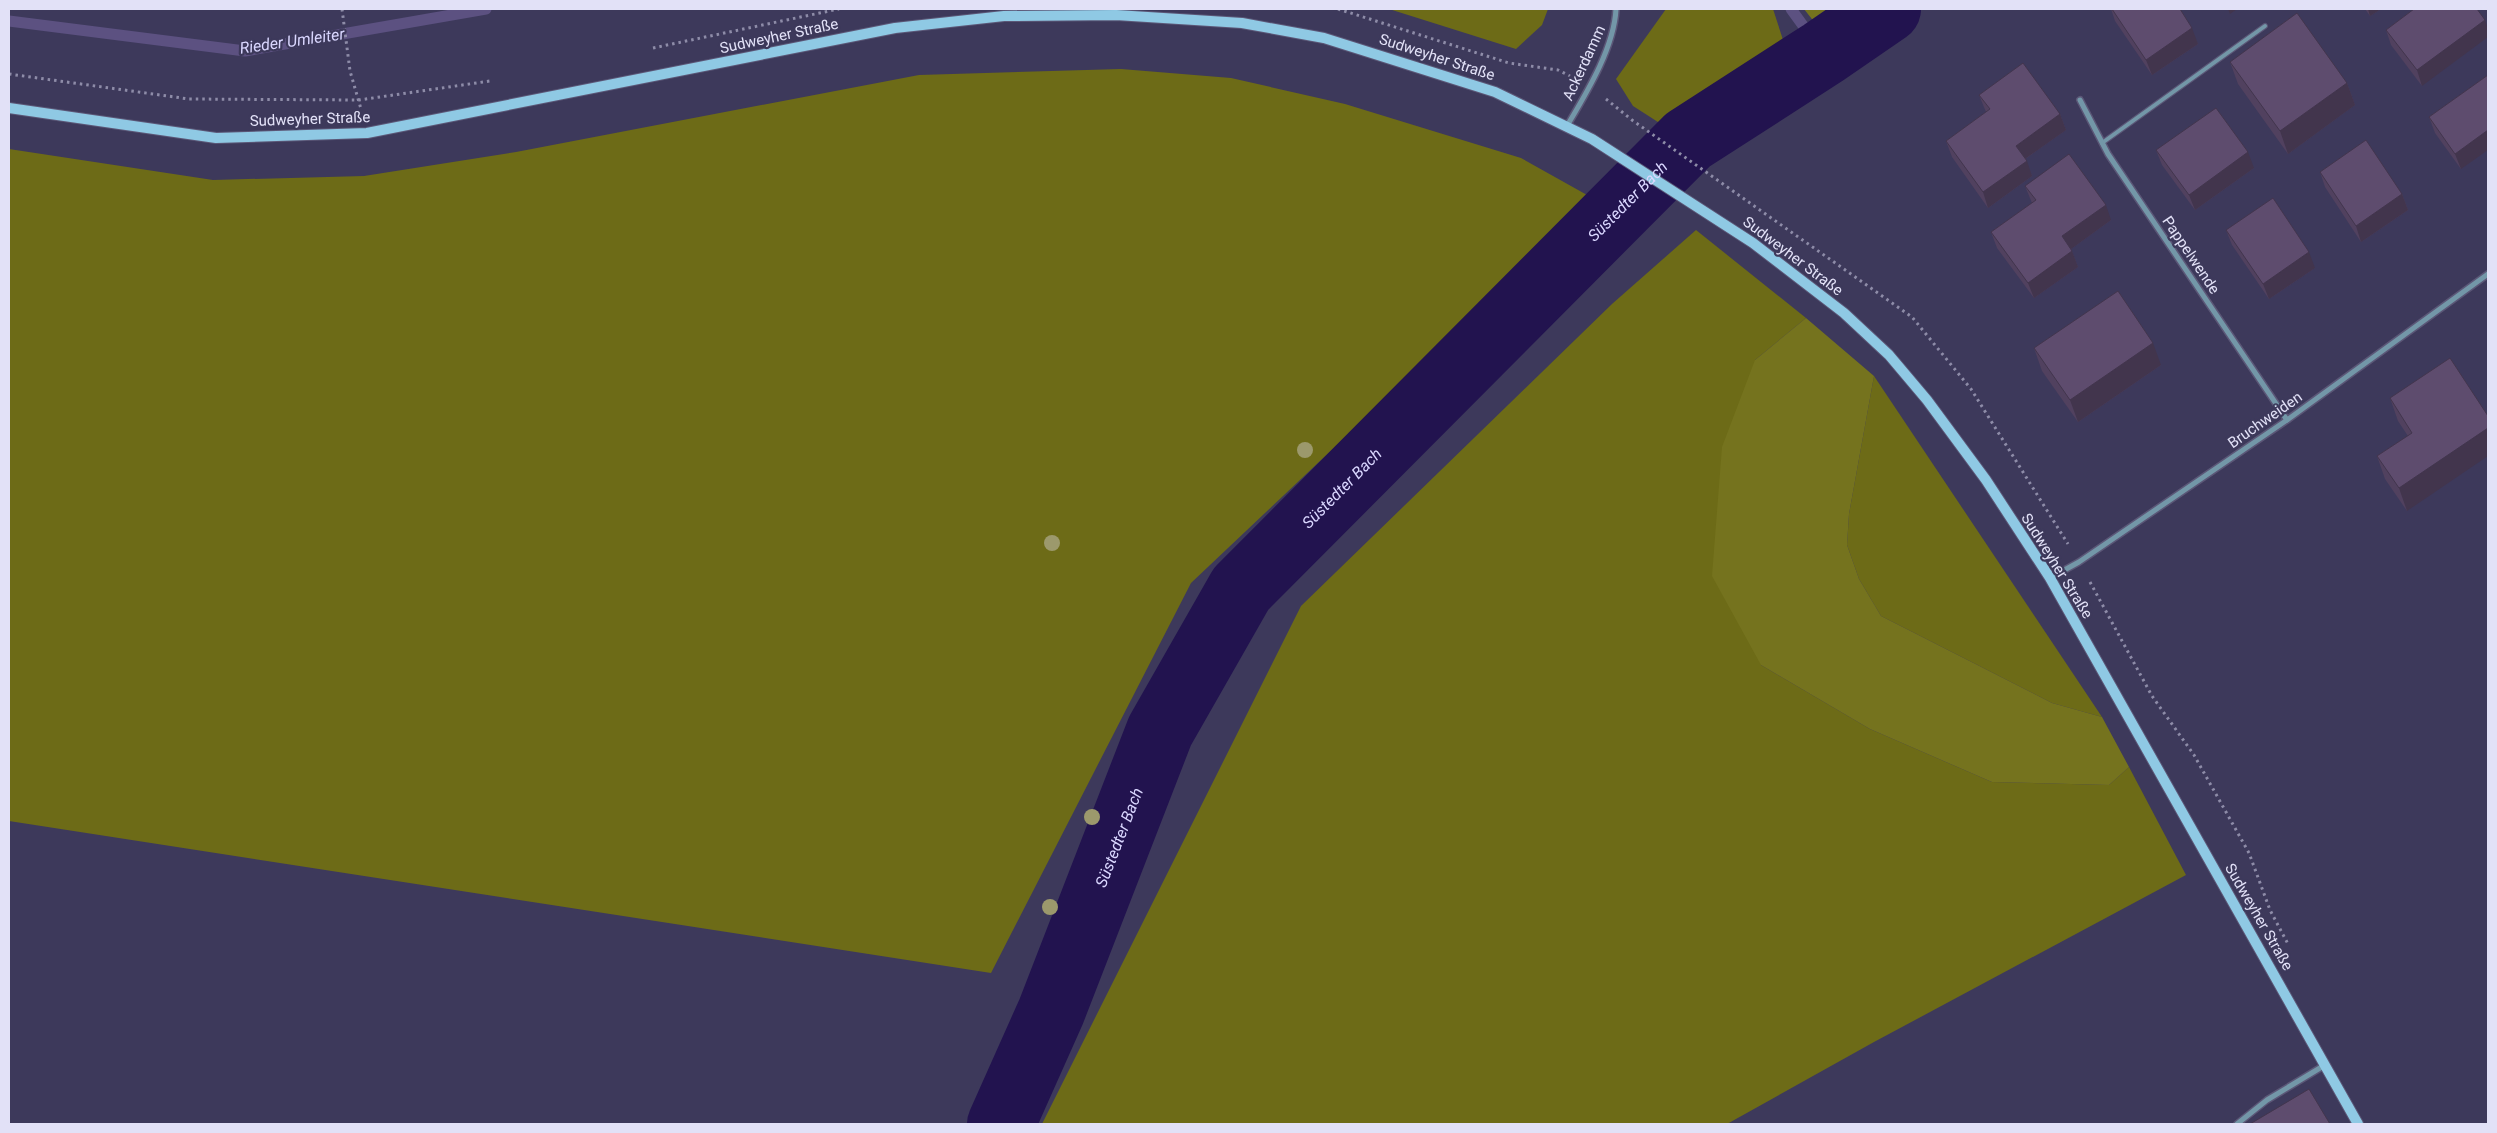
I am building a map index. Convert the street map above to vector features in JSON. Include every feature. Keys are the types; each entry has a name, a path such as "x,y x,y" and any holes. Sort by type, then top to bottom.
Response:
{"street":[{"name":"Ackerdamm","path":"1567,126 1590,86 1615,25 1616,9"},
{"name":"Sudweyher Straße","path":"9,108 216,138 368,134 895,28 1004,16 1116,14 1242,23 1324,38 1496,92 1592,139 1753,243 1844,313 1889,355 1927,400 1962,448 2050,578 2358,1124"},
{"name":"Pappelwende","path":"2080,100 2102,143 2287,420"},
{"name":"Bruchweiden","path":"2050,578 2079,562 2287,420 2488,274"},
{"path":"2237,1124 2267,1100 2325,1065"}],"lane":[{"path":"2102,143 2264,26"}],"path":[{"path":"342,9 350,71 368,134"},
{"path":"647,50 839,9"},
{"path":"1338,9 1509,63 1558,70 1590,86 1632,120 1772,218"},
{"path":"9,74 189,99 359,100 493,80"},
{"path":"2079,562 2152,696 2194,755 2249,853 2270,910 2292,952"}],"shaded area":[{"path":"1389,9 1548,9 1542,25 1516,49"},
{"path":"1666,9 1773,9 1785,46 1672,131 1633,106 1616,79"},
{"path":"1804,9 1841,9 1815,23"},
{"path":"1121,69 1231,78 1345,104 1521,158 1596,200 1191,583 991,973 9,821 9,149 213,180 364,176 516,152 919,75"},
{"path":"1696,230 1806,318 1755,360 1761,665 1870,729 1992,782 2109,785 2129,767 2186,875 1874,1042 1727,1124 1042,1124 1301,606 1612,304"},
{"path":"1806,318 1874,376 1849,514 1847,545 1859,579 1881,616 2052,703 2102,717 2129,767 2109,785 1992,782 1870,729 1761,665 1712,576 1722,447 1755,360"},
{"path":"1874,376 2102,717 2052,703 1881,616 1859,579 1847,545 1849,514"}],"building":[{"path":"2112,9 2180,9 2192,28 2146,60"},
{"path":"2414,9 2477,9 2485,20 2417,70 2386,30"},
{"path":"2297,13 2347,83 2280,131 2230,62"},
{"path":"2023,63 2060,114 2016,146 2027,161 1983,192 1946,141 1990,109 1979,95"},
{"path":"2488,75 2488,130 2455,154 2429,117"},
{"path":"2216,108 2248,152 2189,195 2156,150"},
{"path":"2366,140 2402,194 2356,226 2320,172"},
{"path":"2069,154 2106,205 2062,236 2072,251 2028,283 1991,232 2036,200 2025,186"},
{"path":"2273,198 2309,252 2263,284 2226,230"},
{"path":"2118,291 2153,343 2070,400 2034,348"},
{"path":"2450,358 2488,416 2488,428 2399,488 2377,456 2412,433 2390,398"},
{"path":"2309,1089 2330,1124 2250,1124"}],"waterway":[{"name":"Rieder Umleiter","path":"9,21 245,51 486,9"},
{"name":"Rieder Umleiter","path":"1791,9 1823,53"},
{"name":"Süstedter Bach","path":"1001,1124 1051,1012 1160,731 1241,589 1688,140 1823,53 1887,9"}]}
